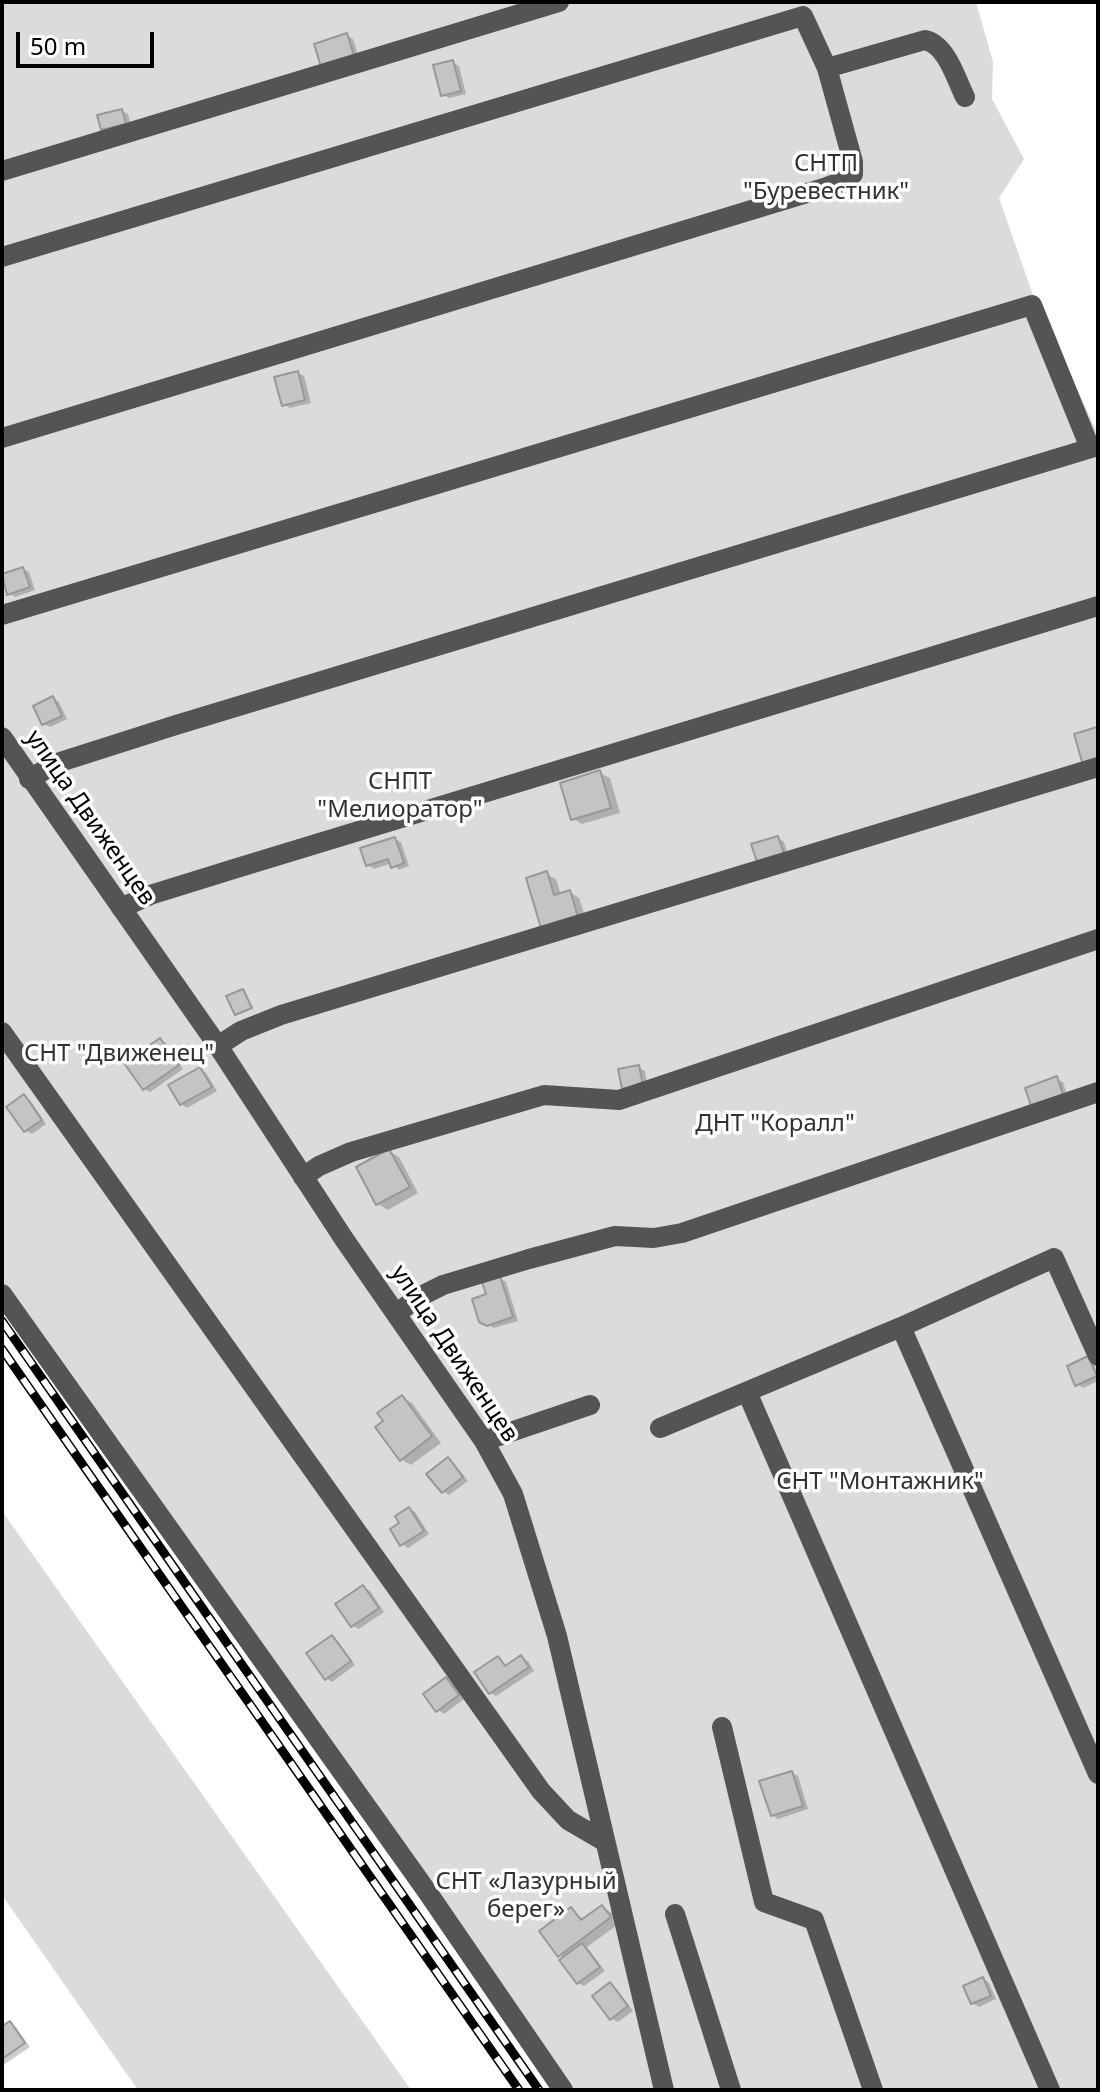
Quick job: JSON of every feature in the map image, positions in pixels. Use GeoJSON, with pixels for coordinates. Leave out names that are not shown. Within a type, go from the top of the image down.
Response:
{"type":"FeatureCollection","features":[{"type":"Feature","properties":{"kind":"street"},"geometry":{"type":"LineString","coordinates":[[2,171],[559,2]]}},
{"type":"Feature","properties":{"kind":"street"},"geometry":{"type":"LineString","coordinates":[[2,257],[803,16],[827,68],[853,162],[853,174],[846,180],[2,438]]}},
{"type":"Feature","properties":{"kind":"street"},"geometry":{"type":"LineString","coordinates":[[827,68],[925,40],[933,41],[940,48],[965,97]]}},
{"type":"Feature","properties":{"kind":"street"},"geometry":{"type":"LineString","coordinates":[[2,615],[1032,305],[1094,447],[136,737],[57,763],[29,779]]}},
{"type":"Feature","properties":{"kind":"street"},"geometry":{"type":"LineString","coordinates":[[121,908],[150,895],[222,872],[1098,606]]}},
{"type":"Feature","properties":{"kind":"street","name":"улица Движенцев"},"geometry":{"type":"LineString","coordinates":[[2,737],[218,1046],[303,1177],[484,1441],[513,1494],[557,1636],[664,2090]]}},
{"type":"Feature","properties":{"kind":"street"},"geometry":{"type":"LineString","coordinates":[[218,1046],[241,1031],[281,1015],[1098,767]]}},
{"type":"Feature","properties":{"kind":"street"},"geometry":{"type":"LineString","coordinates":[[303,1177],[331,1159],[351,1152],[544,1095],[619,1100],[1098,939]]}},
{"type":"Feature","properties":{"kind":"street"},"geometry":{"type":"LineString","coordinates":[[2,1032],[541,1791],[568,1820],[604,1841]]}},
{"type":"Feature","properties":{"kind":"street"},"geometry":{"type":"LineString","coordinates":[[396,1314],[430,1290],[462,1278],[615,1236],[654,1238],[682,1233],[1098,1092]]}},
{"type":"Feature","properties":{"kind":"street"},"geometry":{"type":"LineString","coordinates":[[660,1428],[901,1327],[1054,1258],[1098,1356]]}},
{"type":"Feature","properties":{"kind":"street"},"geometry":{"type":"LineString","coordinates":[[2,1294],[426,1890],[563,2090]]}},
{"type":"Feature","properties":{"kind":"street"},"geometry":{"type":"LineString","coordinates":[[901,1327],[1098,1774]]}},
{"type":"Feature","properties":{"kind":"street"},"geometry":{"type":"LineString","coordinates":[[747,1392],[1050,2090]]}},
{"type":"Feature","properties":{"kind":"street"},"geometry":{"type":"LineString","coordinates":[[484,1441],[590,1405]]}},
{"type":"Feature","properties":{"kind":"street"},"geometry":{"type":"LineString","coordinates":[[722,1727],[764,1902],[814,1920],[873,2090]]}},
{"type":"Feature","properties":{"kind":"street"},"geometry":{"type":"LineString","coordinates":[[675,1914],[731,2090]]}},
{"type":"Feature","properties":{"kind":"green space"},"geometry":{"type":"Polygon","coordinates":[[[2,2],[976,2],[993,62],[992,99],[1024,159],[999,198],[1033,295],[1098,434],[1098,2090],[569,2090],[2,1288],[2,2]]]}},
{"type":"Feature","properties":{"kind":"green space"},"geometry":{"type":"Polygon","coordinates":[[[2,1511],[411,2090],[138,2090],[2,1895],[2,1511]]]}},
{"type":"Feature","properties":{"kind":"building"},"geometry":{"type":"Polygon","coordinates":[[[347,33],[355,59],[322,70],[314,44],[347,33]]]}},
{"type":"Feature","properties":{"kind":"building"},"geometry":{"type":"Polygon","coordinates":[[[453,60],[461,91],[441,96],[433,65],[453,60]]]}},
{"type":"Feature","properties":{"kind":"building"},"geometry":{"type":"Polygon","coordinates":[[[122,109],[126,124],[101,130],[97,115],[122,109]]]}},
{"type":"Feature","properties":{"kind":"building"},"geometry":{"type":"Polygon","coordinates":[[[298,371],[305,400],[282,406],[274,377],[298,371]]]}},
{"type":"Feature","properties":{"kind":"building"},"geometry":{"type":"Polygon","coordinates":[[[23,567],[30,587],[7,595],[2,574],[23,567]]]}},
{"type":"Feature","properties":{"kind":"building"},"geometry":{"type":"Polygon","coordinates":[[[53,696],[62,716],[42,725],[33,706],[53,696]]]}},
{"type":"Feature","properties":{"kind":"building"},"geometry":{"type":"Polygon","coordinates":[[[1097,727],[1098,760],[1083,765],[1074,734],[1097,727]]]}},
{"type":"Feature","properties":{"kind":"building"},"geometry":{"type":"Polygon","coordinates":[[[600,770],[611,808],[571,820],[560,783],[600,770]]]}},
{"type":"Feature","properties":{"kind":"building"},"geometry":{"type":"Polygon","coordinates":[[[778,836],[785,857],[758,865],[751,844],[778,836]]]}},
{"type":"Feature","properties":{"kind":"building"},"geometry":{"type":"Polygon","coordinates":[[[395,837],[404,863],[391,868],[388,859],[366,866],[360,848],[395,837]]]}},
{"type":"Feature","properties":{"kind":"building"},"geometry":{"type":"Polygon","coordinates":[[[547,871],[554,895],[570,890],[578,917],[541,928],[526,878],[547,871]]]}},
{"type":"Feature","properties":{"kind":"building"},"geometry":{"type":"Polygon","coordinates":[[[243,989],[252,1008],[235,1015],[226,996],[243,989]]]}},
{"type":"Feature","properties":{"kind":"building"},"geometry":{"type":"Polygon","coordinates":[[[160,1038],[179,1065],[143,1090],[124,1063],[160,1038]]]}},
{"type":"Feature","properties":{"kind":"building"},"geometry":{"type":"Polygon","coordinates":[[[639,1065],[643,1085],[622,1089],[618,1069],[639,1065]]]}},
{"type":"Feature","properties":{"kind":"building"},"geometry":{"type":"Polygon","coordinates":[[[200,1067],[212,1087],[180,1105],[168,1085],[200,1067]]]}},
{"type":"Feature","properties":{"kind":"building"},"geometry":{"type":"Polygon","coordinates":[[[1057,1076],[1064,1098],[1032,1109],[1025,1088],[1057,1076]]]}},
{"type":"Feature","properties":{"kind":"building"},"geometry":{"type":"Polygon","coordinates":[[[24,1094],[42,1120],[24,1132],[6,1107],[24,1094]]]}},
{"type":"Feature","properties":{"kind":"building"},"geometry":{"type":"Polygon","coordinates":[[[389,1149],[410,1187],[376,1205],[356,1167],[389,1149]]]}},
{"type":"Feature","properties":{"kind":"building"},"geometry":{"type":"Polygon","coordinates":[[[500,1276],[513,1317],[487,1326],[479,1322],[472,1299],[486,1294],[482,1282],[500,1276]]]}},
{"type":"Feature","properties":{"kind":"building"},"geometry":{"type":"Polygon","coordinates":[[[1088,1356],[1097,1376],[1075,1386],[1067,1366],[1088,1356]]]}},
{"type":"Feature","properties":{"kind":"building"},"geometry":{"type":"Polygon","coordinates":[[[402,1395],[432,1436],[400,1461],[375,1427],[383,1421],[377,1413],[402,1395]]]}},
{"type":"Feature","properties":{"kind":"building"},"geometry":{"type":"Polygon","coordinates":[[[448,1457],[463,1477],[442,1493],[426,1474],[448,1457]]]}},
{"type":"Feature","properties":{"kind":"building"},"geometry":{"type":"Polygon","coordinates":[[[409,1507],[424,1531],[400,1546],[390,1529],[399,1523],[395,1516],[409,1507]]]}},
{"type":"Feature","properties":{"kind":"building"},"geometry":{"type":"Polygon","coordinates":[[[363,1585],[379,1608],[351,1627],[335,1604],[363,1585]]]}},
{"type":"Feature","properties":{"kind":"building"},"geometry":{"type":"Polygon","coordinates":[[[332,1635],[351,1661],[325,1680],[306,1653],[332,1635]]]}},
{"type":"Feature","properties":{"kind":"building"},"geometry":{"type":"Polygon","coordinates":[[[521,1655],[529,1667],[489,1694],[474,1672],[498,1656],[505,1666],[521,1655]]]}},
{"type":"Feature","properties":{"kind":"building"},"geometry":{"type":"Polygon","coordinates":[[[446,1677],[459,1695],[436,1712],[423,1694],[446,1677]]]}},
{"type":"Feature","properties":{"kind":"building"},"geometry":{"type":"Polygon","coordinates":[[[792,1771],[803,1806],[771,1816],[759,1781],[792,1771]]]}},
{"type":"Feature","properties":{"kind":"building"},"geometry":{"type":"Polygon","coordinates":[[[602,1905],[611,1917],[558,1957],[539,1931],[571,1907],[581,1920],[602,1905]]]}},
{"type":"Feature","properties":{"kind":"building"},"geometry":{"type":"Polygon","coordinates":[[[582,1943],[600,1967],[577,1984],[559,1960],[582,1943]]]}},
{"type":"Feature","properties":{"kind":"building"},"geometry":{"type":"Polygon","coordinates":[[[983,1977],[991,1996],[971,2004],[963,1986],[983,1977]]]}},
{"type":"Feature","properties":{"kind":"building"},"geometry":{"type":"Polygon","coordinates":[[[610,1982],[628,2006],[610,2020],[592,1996],[610,1982]]]}},
{"type":"Feature","properties":{"kind":"building"},"geometry":{"type":"Polygon","coordinates":[[[10,2021],[25,2043],[2,2059],[2,2026],[10,2021]]]}},
{"type":"Feature","properties":{"kind":"railway"},"geometry":{"type":"LineString","coordinates":[[2,1321],[539,2090]]}},
{"type":"Feature","properties":{"kind":"railway"},"geometry":{"type":"LineString","coordinates":[[2,1349],[519,2090]]}},
{"type":"Feature","properties":{"kind":"park label","name":"СНТП \"Буревестник\""},"geometry":{"type":"Point","coordinates":[826,178]}},
{"type":"Feature","properties":{"kind":"park label","name":"СНПТ \"Мелиоратор\""},"geometry":{"type":"Point","coordinates":[400,796]}},
{"type":"Feature","properties":{"kind":"park label","name":"СНТ \"Движенец\""},"geometry":{"type":"Point","coordinates":[119,1054]}},
{"type":"Feature","properties":{"kind":"park label","name":"ДНТ \"Коралл\""},"geometry":{"type":"Point","coordinates":[775,1124]}},
{"type":"Feature","properties":{"kind":"park label","name":"СНТ \"Монтажник\""},"geometry":{"type":"Point","coordinates":[880,1482]}},
{"type":"Feature","properties":{"kind":"park label","name":"СНТ «Лазурный берег»"},"geometry":{"type":"Point","coordinates":[526,1896]}}]}
